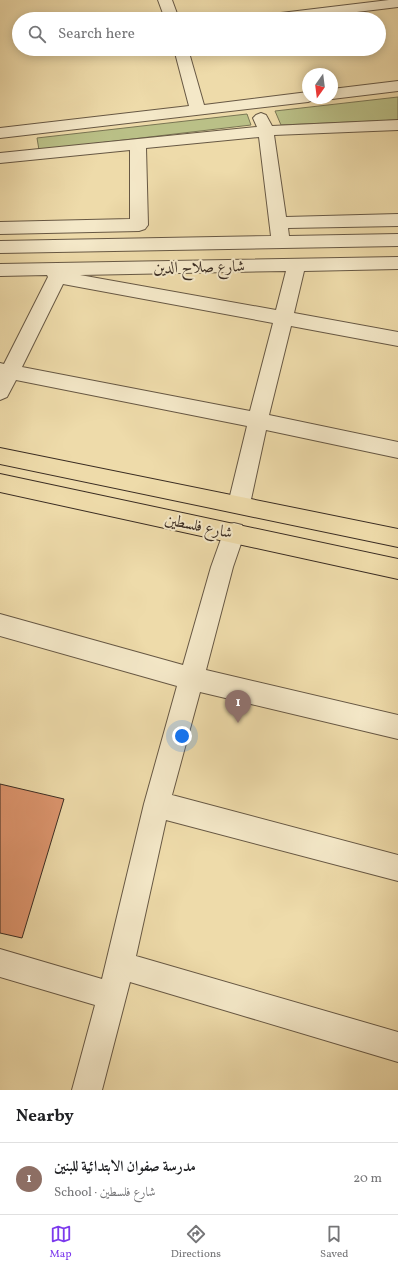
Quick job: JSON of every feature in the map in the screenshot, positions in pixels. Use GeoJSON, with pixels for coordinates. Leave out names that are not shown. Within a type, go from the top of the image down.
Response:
{"type":"FeatureCollection","features":[{"type":"Feature","properties":{"kind":"main road","name":"شارع فلسطين"},"geometry":{"type":"LineString","coordinates":[[0,456],[239,504],[398,538]]}},
{"type":"Feature","properties":{"kind":"main road","name":"شارع فلسطين"},"geometry":{"type":"LineString","coordinates":[[0,483],[234,532],[398,569]]}},
{"type":"Feature","properties":{"kind":"street"},"geometry":{"type":"LineString","coordinates":[[164,0],[169,12]]}},
{"type":"Feature","properties":{"kind":"street"},"geometry":{"type":"LineString","coordinates":[[283,12],[398,3]]}},
{"type":"Feature","properties":{"kind":"street"},"geometry":{"type":"LineString","coordinates":[[183,56],[198,110]]}},
{"type":"Feature","properties":{"kind":"street"},"geometry":{"type":"LineString","coordinates":[[338,93],[398,86]]}},
{"type":"Feature","properties":{"kind":"street"},"geometry":{"type":"LineString","coordinates":[[0,133],[302,98]]}},
{"type":"Feature","properties":{"kind":"street"},"geometry":{"type":"LineString","coordinates":[[256,103],[266,131],[281,243]]}},
{"type":"Feature","properties":{"kind":"street"},"geometry":{"type":"LineString","coordinates":[[0,158],[266,131],[398,125]]}},
{"type":"Feature","properties":{"kind":"street"},"geometry":{"type":"LineString","coordinates":[[0,228],[139,224],[138,143]]}},
{"type":"Feature","properties":{"kind":"street"},"geometry":{"type":"LineString","coordinates":[[278,223],[398,220]]}},
{"type":"Feature","properties":{"kind":"street","name":"شارع صلاح الدين"},"geometry":{"type":"LineString","coordinates":[[0,247],[398,240]]}},
{"type":"Feature","properties":{"kind":"street","name":"شارع صلاح الدين"},"geometry":{"type":"LineString","coordinates":[[0,270],[56,273],[297,264],[398,263]]}},
{"type":"Feature","properties":{"kind":"street"},"geometry":{"type":"LineString","coordinates":[[239,504],[258,420],[297,264]]}},
{"type":"Feature","properties":{"kind":"street"},"geometry":{"type":"LineString","coordinates":[[0,392],[5,371],[56,273],[398,339]]}},
{"type":"Feature","properties":{"kind":"street"},"geometry":{"type":"LineString","coordinates":[[5,371],[258,420],[398,450]]}},
{"type":"Feature","properties":{"kind":"street"},"geometry":{"type":"LineString","coordinates":[[87,1090],[112,996],[118,965],[157,804],[222,567],[234,532]]}},
{"type":"Feature","properties":{"kind":"street"},"geometry":{"type":"LineString","coordinates":[[0,625],[192,678],[398,727]]}},
{"type":"Feature","properties":{"kind":"street"},"geometry":{"type":"LineString","coordinates":[[157,804],[398,868]]}},
{"type":"Feature","properties":{"kind":"street"},"geometry":{"type":"LineString","coordinates":[[0,964],[112,996]]}},
{"type":"Feature","properties":{"kind":"street"},"geometry":{"type":"LineString","coordinates":[[118,965],[398,1047]]}},
{"type":"Feature","properties":{"kind":"green space"},"geometry":{"type":"Polygon","coordinates":[[[398,97],[398,120],[281,125],[275,111],[338,104],[398,97]]]}},
{"type":"Feature","properties":{"kind":"green space"},"geometry":{"type":"Polygon","coordinates":[[[247,114],[251,125],[39,150],[37,138],[247,114]]]}},
{"type":"Feature","properties":{"kind":"building"},"geometry":{"type":"Polygon","coordinates":[[[0,784],[64,799],[22,938],[0,933],[0,784]]]}},
{"type":"Feature","properties":{"kind":"place","name":"مدرسة صفوان الابتدائية للبنين"},"geometry":{"type":"Point","coordinates":[238,723]}}]}
